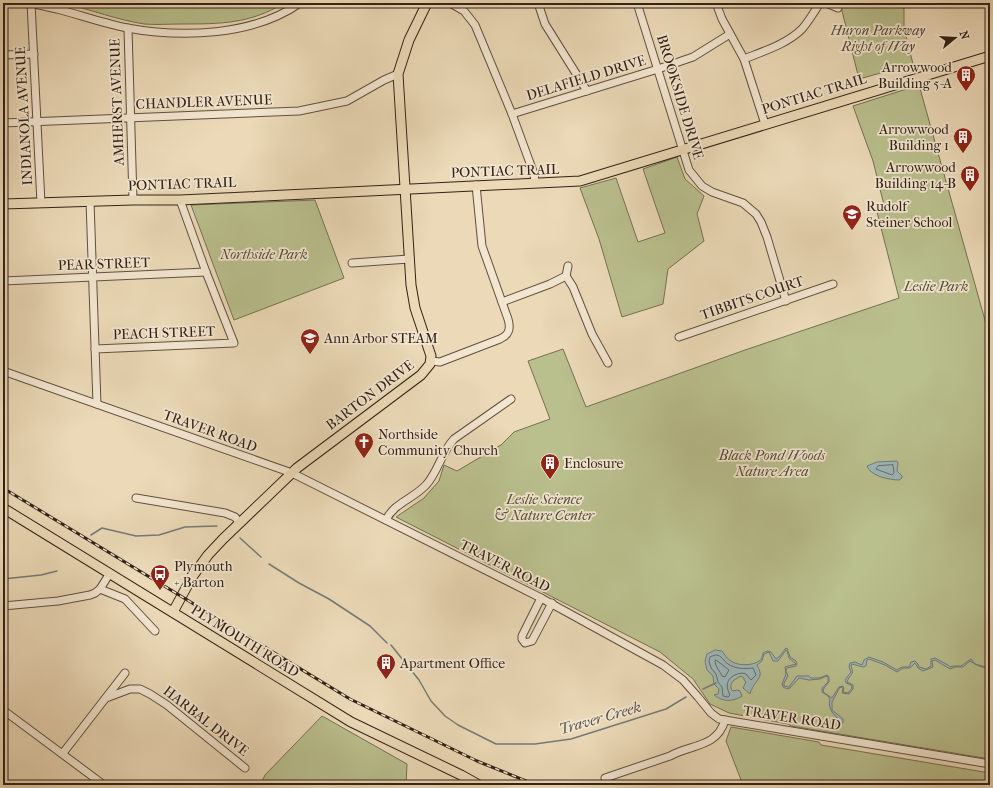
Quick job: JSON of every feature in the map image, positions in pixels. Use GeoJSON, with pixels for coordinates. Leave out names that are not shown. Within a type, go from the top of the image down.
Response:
{"type":"FeatureCollection","features":[{"type":"Feature","properties":{"kind":"main road","name":"BARTON DRIVE"},"geometry":{"type":"LineString","coordinates":[[173,612],[185,588],[200,565],[220,541],[297,468],[421,375],[431,361],[429,348],[412,297],[398,74],[409,40],[427,3]]}},
{"type":"Feature","properties":{"kind":"main road","name":"PONTIAC TRAIL"},"geometry":{"type":"LineString","coordinates":[[3,204],[180,200],[580,181],[990,56]]}},
{"type":"Feature","properties":{"kind":"main road","name":"PLYMOUTH ROAD"},"geometry":{"type":"LineString","coordinates":[[3,508],[351,722],[479,785]]}},
{"type":"Feature","properties":{"kind":"street"},"geometry":{"type":"LineString","coordinates":[[31,3],[128,28],[176,33],[231,30],[252,25],[289,11],[300,3]]}},
{"type":"Feature","properties":{"kind":"street","name":"INDIANOLA AVENUE"},"geometry":{"type":"LineString","coordinates":[[31,3],[41,203]]}},
{"type":"Feature","properties":{"kind":"street"},"geometry":{"type":"LineString","coordinates":[[450,3],[464,11],[475,25],[512,114],[534,174],[535,183]]}},
{"type":"Feature","properties":{"kind":"street"},"geometry":{"type":"LineString","coordinates":[[538,3],[546,24],[587,91]]}},
{"type":"Feature","properties":{"kind":"street","name":"BROOKSIDE DRIVE"},"geometry":{"type":"LineString","coordinates":[[637,3],[689,170],[702,186],[712,192],[743,203],[756,214],[767,237],[786,301]]}},
{"type":"Feature","properties":{"kind":"street"},"geometry":{"type":"LineString","coordinates":[[716,3],[730,34],[744,59],[765,124]]}},
{"type":"Feature","properties":{"kind":"street"},"geometry":{"type":"LineString","coordinates":[[744,59],[781,43],[793,36],[806,24],[820,3]]}},
{"type":"Feature","properties":{"kind":"street"},"geometry":{"type":"LineString","coordinates":[[826,3],[838,8]]}},
{"type":"Feature","properties":{"kind":"street","name":"AMHERST AVENUE"},"geometry":{"type":"LineString","coordinates":[[128,28],[133,200]]}},
{"type":"Feature","properties":{"kind":"street","name":"DELAFIELD DRIVE"},"geometry":{"type":"LineString","coordinates":[[512,114],[693,57],[730,34]]}},
{"type":"Feature","properties":{"kind":"street"},"geometry":{"type":"LineString","coordinates":[[3,56],[34,54]]}},
{"type":"Feature","properties":{"kind":"street","name":"CHANDLER AVENUE"},"geometry":{"type":"LineString","coordinates":[[3,123],[299,111],[347,101],[384,80],[398,74]]}},
{"type":"Feature","properties":{"kind":"street"},"geometry":{"type":"LineString","coordinates":[[431,361],[440,362],[505,336],[508,333],[510,326],[482,246],[476,186]]}},
{"type":"Feature","properties":{"kind":"street"},"geometry":{"type":"LineString","coordinates":[[180,200],[206,272]]}},
{"type":"Feature","properties":{"kind":"street"},"geometry":{"type":"LineString","coordinates":[[90,201],[97,404]]}},
{"type":"Feature","properties":{"kind":"street"},"geometry":{"type":"LineString","coordinates":[[352,263],[409,259]]}},
{"type":"Feature","properties":{"kind":"street"},"geometry":{"type":"LineString","coordinates":[[568,266],[566,276],[573,286],[592,334],[608,363]]}},
{"type":"Feature","properties":{"kind":"street","name":"PEAR STREET"},"geometry":{"type":"LineString","coordinates":[[3,281],[206,272]]}},
{"type":"Feature","properties":{"kind":"street","name":"PEACH STREET"},"geometry":{"type":"LineString","coordinates":[[95,349],[234,343],[206,272]]}},
{"type":"Feature","properties":{"kind":"street"},"geometry":{"type":"LineString","coordinates":[[502,302],[550,284],[566,276]]}},
{"type":"Feature","properties":{"kind":"street","name":"TIBBITS COURT"},"geometry":{"type":"LineString","coordinates":[[679,337],[833,284]]}},
{"type":"Feature","properties":{"kind":"street","name":"TRAVER ROAD"},"geometry":{"type":"LineString","coordinates":[[3,371],[292,473],[552,603],[663,665],[688,686],[711,714],[719,719],[990,764]]}},
{"type":"Feature","properties":{"kind":"street"},"geometry":{"type":"LineString","coordinates":[[386,520],[392,509],[426,485],[447,446],[454,439],[511,399]]}},
{"type":"Feature","properties":{"kind":"street"},"geometry":{"type":"LineString","coordinates":[[136,498],[225,513],[235,517],[240,523]]}},
{"type":"Feature","properties":{"kind":"street"},"geometry":{"type":"LineString","coordinates":[[3,606],[58,601],[90,595],[95,593],[100,588],[110,573]]}},
{"type":"Feature","properties":{"kind":"street"},"geometry":{"type":"LineString","coordinates":[[100,588],[125,599],[155,632]]}},
{"type":"Feature","properties":{"kind":"street"},"geometry":{"type":"LineString","coordinates":[[541,598],[522,636],[522,639],[526,643],[532,641],[552,603]]}},
{"type":"Feature","properties":{"kind":"street"},"geometry":{"type":"LineString","coordinates":[[62,753],[125,672]]}},
{"type":"Feature","properties":{"kind":"street","name":"HARBAL DRIVE"},"geometry":{"type":"LineString","coordinates":[[106,698],[130,689],[140,689],[150,694],[167,705],[245,768]]}},
{"type":"Feature","properties":{"kind":"street"},"geometry":{"type":"LineString","coordinates":[[4,711],[104,785]]}},
{"type":"Feature","properties":{"kind":"street"},"geometry":{"type":"LineString","coordinates":[[605,778],[710,741],[720,732],[725,720]]}},
{"type":"Feature","properties":{"kind":"green space"},"geometry":{"type":"Polygon","coordinates":[[[65,3],[284,3],[271,10],[247,19],[222,23],[144,24],[104,15],[65,3]]]}},
{"type":"Feature","properties":{"kind":"green space","name":"Huron Parkway Right of Way"},"geometry":{"type":"Polygon","coordinates":[[[840,3],[904,3],[904,28],[913,64],[859,79],[840,3]]]}},
{"type":"Feature","properties":{"kind":"green space"},"geometry":{"type":"Polygon","coordinates":[[[919,85],[990,338],[990,759],[791,726],[788,724],[729,713],[710,704],[693,679],[660,652],[396,517],[424,498],[439,481],[444,465],[457,471],[501,445],[514,432],[550,419],[528,361],[563,349],[586,407],[745,350],[899,298],[876,208],[884,205],[873,161],[853,106],[919,85]]]}},
{"type":"Feature","properties":{"kind":"green space"},"geometry":{"type":"Polygon","coordinates":[[[677,157],[685,179],[704,196],[697,214],[704,241],[668,269],[663,304],[622,317],[599,239],[580,188],[616,178],[638,242],[665,233],[643,169],[677,157]]]}},
{"type":"Feature","properties":{"kind":"green space","name":"Northside Park"},"geometry":{"type":"Polygon","coordinates":[[[315,200],[344,278],[234,320],[191,205],[315,200]]]}},
{"type":"Feature","properties":{"kind":"green space"},"geometry":{"type":"Polygon","coordinates":[[[322,716],[407,764],[406,785],[260,785],[265,775],[322,716]]]}},
{"type":"Feature","properties":{"kind":"green space"},"geometry":{"type":"Polygon","coordinates":[[[731,727],[819,742],[821,745],[990,773],[990,785],[743,785],[726,741],[731,727]]]}},
{"type":"Feature","properties":{"kind":"water"},"geometry":{"type":"Polygon","coordinates":[[[897,461],[897,471],[902,476],[899,480],[876,475],[867,466],[877,462],[897,461]]]}},
{"type":"Feature","properties":{"kind":"water"},"geometry":{"type":"Polygon","coordinates":[[[787,648],[790,657],[796,661],[797,664],[796,666],[787,668],[786,671],[788,676],[784,686],[789,687],[797,676],[819,678],[827,675],[829,677],[829,682],[824,688],[823,692],[832,698],[839,687],[843,686],[844,688],[843,692],[848,693],[852,688],[851,685],[846,683],[845,680],[851,672],[849,667],[850,663],[855,662],[862,665],[864,660],[869,657],[883,662],[897,670],[902,667],[909,667],[911,662],[915,661],[919,667],[926,669],[931,666],[931,659],[935,658],[950,667],[961,666],[971,659],[975,664],[970,661],[963,667],[955,667],[950,669],[935,660],[932,661],[933,667],[923,671],[918,668],[915,663],[910,668],[903,668],[897,672],[885,665],[869,659],[867,660],[866,666],[863,667],[852,664],[852,673],[847,682],[853,685],[853,689],[849,694],[842,693],[843,688],[840,687],[832,702],[832,710],[843,719],[843,723],[840,722],[832,712],[829,703],[830,699],[822,692],[822,688],[828,682],[827,676],[820,679],[809,680],[799,678],[790,688],[787,689],[783,687],[782,684],[786,674],[785,667],[796,664],[789,658],[786,650],[778,661],[773,661],[769,652],[764,654],[762,661],[757,665],[760,677],[752,688],[750,694],[743,688],[746,682],[741,676],[734,680],[731,684],[731,689],[733,691],[740,691],[742,696],[735,699],[724,700],[714,695],[718,694],[719,689],[714,684],[713,676],[707,670],[705,661],[707,654],[715,650],[722,651],[728,659],[734,663],[749,665],[760,660],[763,653],[767,651],[771,652],[776,659],[787,648]]]}},
{"type":"Feature","properties":{"kind":"water"},"geometry":{"type":"Polygon","coordinates":[[[990,655],[988,660],[988,669],[975,664],[986,667],[987,657],[990,655]]]}},
{"type":"Feature","properties":{"kind":"waterway","name":"Traver Creek"},"geometry":{"type":"LineString","coordinates":[[91,535],[102,528],[136,536],[159,535],[185,527],[217,526]]}},
{"type":"Feature","properties":{"kind":"waterway","name":"Traver Creek"},"geometry":{"type":"LineString","coordinates":[[240,538],[261,557]]}},
{"type":"Feature","properties":{"kind":"waterway","name":"Traver Creek"},"geometry":{"type":"LineString","coordinates":[[269,564],[299,583],[329,599],[370,626],[387,643]]}},
{"type":"Feature","properties":{"kind":"waterway","name":"Traver Creek"},"geometry":{"type":"LineString","coordinates":[[3,579],[41,575],[57,571]]}},
{"type":"Feature","properties":{"kind":"waterway","name":"Traver Creek"},"geometry":{"type":"LineString","coordinates":[[391,645],[419,680],[431,701],[445,716],[458,725],[496,744],[535,744],[571,739],[666,709],[686,697]]}},
{"type":"Feature","properties":{"kind":"waterway","name":"Traver Creek"},"geometry":{"type":"LineString","coordinates":[[703,689],[716,683]]}},
{"type":"Feature","properties":{"kind":"railway"},"geometry":{"type":"LineString","coordinates":[[3,488],[350,699],[477,761],[536,785]]}},
{"type":"Feature","properties":{"kind":"place","name":"Arrowwood Building 5-A"},"geometry":{"type":"Point","coordinates":[966,92]}},
{"type":"Feature","properties":{"kind":"place","name":"Arrowwood Building 1"},"geometry":{"type":"Point","coordinates":[963,154]}},
{"type":"Feature","properties":{"kind":"place","name":"Arrowwood Building 14-B"},"geometry":{"type":"Point","coordinates":[970,192]}},
{"type":"Feature","properties":{"kind":"place","name":"Rudolf Steiner School"},"geometry":{"type":"Point","coordinates":[852,231]}},
{"type":"Feature","properties":{"kind":"place","name":"Ann Arbor STEAM"},"geometry":{"type":"Point","coordinates":[310,355]}},
{"type":"Feature","properties":{"kind":"place","name":"Northside Community Church"},"geometry":{"type":"Point","coordinates":[364,459]}},
{"type":"Feature","properties":{"kind":"place","name":"Enclosure"},"geometry":{"type":"Point","coordinates":[550,480]}},
{"type":"Feature","properties":{"kind":"place","name":"Plymouth + Barton"},"geometry":{"type":"Point","coordinates":[160,591]}},
{"type":"Feature","properties":{"kind":"place","name":"Apartment Office"},"geometry":{"type":"Point","coordinates":[386,680]}},
{"type":"Feature","properties":{"kind":"park label","name":"Leslie Park"},"geometry":{"type":"Point","coordinates":[936,286]}},
{"type":"Feature","properties":{"kind":"park label","name":"Black Pond Woods Nature Area"},"geometry":{"type":"Point","coordinates":[772,464]}},
{"type":"Feature","properties":{"kind":"park label","name":"Leslie Science & Nature Center"},"geometry":{"type":"Point","coordinates":[544,508]}}]}
